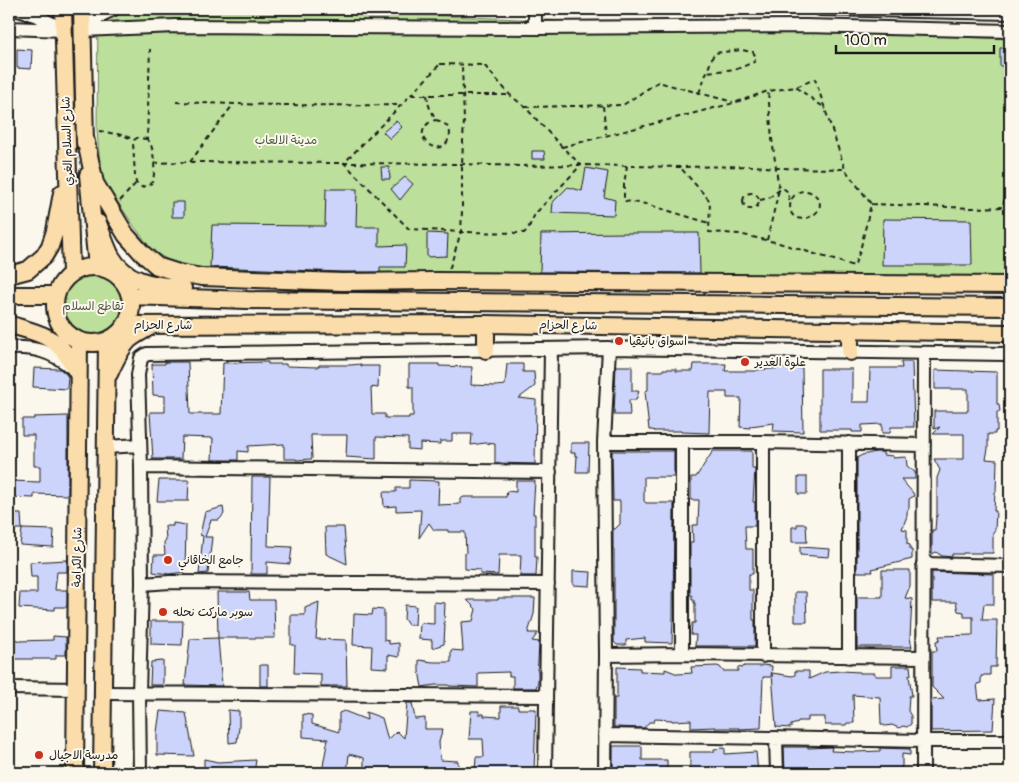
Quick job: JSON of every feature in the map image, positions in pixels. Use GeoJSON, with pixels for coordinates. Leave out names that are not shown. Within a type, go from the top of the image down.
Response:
{"type":"FeatureCollection","features":[{"type":"Feature","properties":{"kind":"main road","name":"شارع السلام الغري"},"geometry":{"type":"LineString","coordinates":[[63,9],[71,273]]}},
{"type":"Feature","properties":{"kind":"main road","name":"شارع السلام الغري"},"geometry":{"type":"LineString","coordinates":[[82,9],[84,132],[97,267]]}},
{"type":"Feature","properties":{"kind":"main road"},"geometry":{"type":"LineString","coordinates":[[84,132],[95,183],[126,235],[157,266],[179,273],[202,277],[332,282],[1010,285]]}},
{"type":"Feature","properties":{"kind":"main road"},"geometry":{"type":"LineString","coordinates":[[9,275],[28,270],[44,256],[50,246],[55,231],[67,162]]}},
{"type":"Feature","properties":{"kind":"main road"},"geometry":{"type":"LineString","coordinates":[[91,203],[110,254],[119,268],[133,277],[145,282],[168,287],[247,300]]}},
{"type":"Feature","properties":{"kind":"main road"},"geometry":{"type":"LineString","coordinates":[[97,267],[108,270],[118,276],[126,285],[130,296],[130,316],[126,325],[118,334],[107,341],[88,343],[70,336],[63,329],[55,313],[54,304],[59,287],[64,279],[71,273],[84,268],[97,267]]}},
{"type":"Feature","properties":{"kind":"main road"},"geometry":{"type":"LineString","coordinates":[[434,281],[454,301]]}},
{"type":"Feature","properties":{"kind":"main road"},"geometry":{"type":"LineString","coordinates":[[878,306],[879,284]]}},
{"type":"Feature","properties":{"kind":"main road"},"geometry":{"type":"LineString","coordinates":[[9,295],[56,295]]}},
{"type":"Feature","properties":{"kind":"main road","name":"شارع الحزام"},"geometry":{"type":"LineString","coordinates":[[130,296],[247,300],[1010,307]]}},
{"type":"Feature","properties":{"kind":"main road"},"geometry":{"type":"LineString","coordinates":[[670,303],[679,314],[677,322],[672,327]]}},
{"type":"Feature","properties":{"kind":"main road"},"geometry":{"type":"LineString","coordinates":[[713,328],[708,323],[706,315],[709,308],[716,304]]}},
{"type":"Feature","properties":{"kind":"main road"},"geometry":{"type":"LineString","coordinates":[[486,324],[486,350]]}},
{"type":"Feature","properties":{"kind":"main road","name":"شارع الحزام"},"geometry":{"type":"LineString","coordinates":[[126,325],[486,324],[1008,334]]}},
{"type":"Feature","properties":{"kind":"main road"},"geometry":{"type":"LineString","coordinates":[[10,325],[63,329]]}},
{"type":"Feature","properties":{"kind":"main road"},"geometry":{"type":"LineString","coordinates":[[10,325],[51,339],[60,346],[78,373]]}},
{"type":"Feature","properties":{"kind":"main road"},"geometry":{"type":"LineString","coordinates":[[107,379],[124,345],[131,338],[153,325]]}},
{"type":"Feature","properties":{"kind":"main road"},"geometry":{"type":"LineString","coordinates":[[850,330],[850,352]]}},
{"type":"Feature","properties":{"kind":"main road","name":"شارع الكرامة"},"geometry":{"type":"LineString","coordinates":[[75,773],[79,341]]}},
{"type":"Feature","properties":{"kind":"main road"},"geometry":{"type":"LineString","coordinates":[[102,773],[107,341]]}},
{"type":"Feature","properties":{"kind":"street"},"geometry":{"type":"LineString","coordinates":[[83,30],[103,14],[114,9]]}},
{"type":"Feature","properties":{"kind":"street"},"geometry":{"type":"LineString","coordinates":[[535,9],[535,28]]}},
{"type":"Feature","properties":{"kind":"street"},"geometry":{"type":"LineString","coordinates":[[820,9],[1010,13]]}},
{"type":"Feature","properties":{"kind":"street"},"geometry":{"type":"LineString","coordinates":[[21,10],[51,22],[63,30]]}},
{"type":"Feature","properties":{"kind":"street"},"geometry":{"type":"LineString","coordinates":[[21,10],[24,28]]}},
{"type":"Feature","properties":{"kind":"street"},"geometry":{"type":"LineString","coordinates":[[83,30],[175,26],[535,28],[805,26],[1010,31]]}},
{"type":"Feature","properties":{"kind":"street"},"geometry":{"type":"LineString","coordinates":[[9,28],[63,30]]}},
{"type":"Feature","properties":{"kind":"street"},"geometry":{"type":"LineString","coordinates":[[9,348],[22,347],[45,351],[60,358],[78,373]]}},
{"type":"Feature","properties":{"kind":"street"},"geometry":{"type":"LineString","coordinates":[[605,773],[604,442],[609,348]]}},
{"type":"Feature","properties":{"kind":"street"},"geometry":{"type":"LineString","coordinates":[[140,773],[139,693],[142,584],[139,366],[141,358],[146,354],[609,348],[1005,354],[1010,356]]}},
{"type":"Feature","properties":{"kind":"street"},"geometry":{"type":"LineString","coordinates":[[545,773],[551,349]]}},
{"type":"Feature","properties":{"kind":"street"},"geometry":{"type":"LineString","coordinates":[[923,773],[924,353]]}},
{"type":"Feature","properties":{"kind":"street"},"geometry":{"type":"LineString","coordinates":[[604,442],[924,445]]}},
{"type":"Feature","properties":{"kind":"street"},"geometry":{"type":"LineString","coordinates":[[682,442],[682,654]]}},
{"type":"Feature","properties":{"kind":"street"},"geometry":{"type":"LineString","coordinates":[[763,442],[763,656]]}},
{"type":"Feature","properties":{"kind":"street"},"geometry":{"type":"LineString","coordinates":[[848,657],[850,443]]}},
{"type":"Feature","properties":{"kind":"street"},"geometry":{"type":"LineString","coordinates":[[106,447],[140,445]]}},
{"type":"Feature","properties":{"kind":"street"},"geometry":{"type":"LineString","coordinates":[[141,467],[550,472]]}},
{"type":"Feature","properties":{"kind":"street"},"geometry":{"type":"LineString","coordinates":[[923,564],[1010,566]]}},
{"type":"Feature","properties":{"kind":"street"},"geometry":{"type":"LineString","coordinates":[[142,584],[170,582],[548,584]]}},
{"type":"Feature","properties":{"kind":"street"},"geometry":{"type":"LineString","coordinates":[[606,655],[923,657]]}},
{"type":"Feature","properties":{"kind":"street"},"geometry":{"type":"LineString","coordinates":[[9,688],[76,689]]}},
{"type":"Feature","properties":{"kind":"street"},"geometry":{"type":"LineString","coordinates":[[103,693],[546,696]]}},
{"type":"Feature","properties":{"kind":"street"},"geometry":{"type":"LineString","coordinates":[[605,735],[1010,741]]}},
{"type":"Feature","properties":{"kind":"street"},"geometry":{"type":"LineString","coordinates":[[776,738],[777,773]]}},
{"type":"Feature","properties":{"kind":"path"},"geometry":{"type":"LineString","coordinates":[[146,139],[150,49]]}},
{"type":"Feature","properties":{"kind":"path"},"geometry":{"type":"LineString","coordinates":[[699,93],[714,53],[741,50],[753,52],[756,57],[754,62],[737,68],[707,72]]}},
{"type":"Feature","properties":{"kind":"path"},"geometry":{"type":"LineString","coordinates":[[344,162],[440,64],[462,64],[484,65],[510,95],[525,107],[581,165]]}},
{"type":"Feature","properties":{"kind":"path"},"geometry":{"type":"LineString","coordinates":[[434,281],[438,270],[450,268],[461,232],[464,120],[462,64]]}},
{"type":"Feature","properties":{"kind":"path"},"geometry":{"type":"LineString","coordinates":[[562,146],[734,103],[768,91],[796,87],[815,79],[845,169],[871,204],[860,251],[854,266],[739,234],[709,232],[710,201],[680,167]]}},
{"type":"Feature","properties":{"kind":"path"},"geometry":{"type":"LineString","coordinates":[[525,107],[623,105],[658,82],[734,103]]}},
{"type":"Feature","properties":{"kind":"path"},"geometry":{"type":"LineString","coordinates":[[796,87],[826,110]]}},
{"type":"Feature","properties":{"kind":"path"},"geometry":{"type":"LineString","coordinates":[[767,241],[778,190],[768,91]]}},
{"type":"Feature","properties":{"kind":"path"},"geometry":{"type":"LineString","coordinates":[[411,95],[510,95]]}},
{"type":"Feature","properties":{"kind":"path"},"geometry":{"type":"LineString","coordinates":[[427,95],[436,120],[444,123],[450,132],[447,143],[443,147],[437,148],[427,143],[423,137],[423,130],[426,125],[436,120]]}},
{"type":"Feature","properties":{"kind":"path"},"geometry":{"type":"LineString","coordinates":[[176,102],[232,105],[400,105]]}},
{"type":"Feature","properties":{"kind":"path"},"geometry":{"type":"LineString","coordinates":[[190,162],[232,105]]}},
{"type":"Feature","properties":{"kind":"path"},"geometry":{"type":"LineString","coordinates":[[603,106],[606,134]]}},
{"type":"Feature","properties":{"kind":"path"},"geometry":{"type":"LineString","coordinates":[[84,132],[112,132],[134,140],[137,138],[146,139],[151,144],[154,163],[154,176],[152,183],[148,186],[141,187],[136,182],[133,151],[134,140]]}},
{"type":"Feature","properties":{"kind":"path"},"geometry":{"type":"LineString","coordinates":[[154,163],[344,162],[519,166],[754,166],[845,169]]}},
{"type":"Feature","properties":{"kind":"path"},"geometry":{"type":"LineString","coordinates":[[344,162],[409,229],[524,234],[536,214],[581,165]]}},
{"type":"Feature","properties":{"kind":"path"},"geometry":{"type":"LineString","coordinates":[[627,166],[624,200],[646,204],[710,223]]}},
{"type":"Feature","properties":{"kind":"path"},"geometry":{"type":"LineString","coordinates":[[871,204],[973,208],[1003,207],[1008,177],[1010,177]]}},
{"type":"Feature","properties":{"kind":"path"},"geometry":{"type":"LineString","coordinates":[[110,208],[122,200],[136,182]]}},
{"type":"Feature","properties":{"kind":"path"},"geometry":{"type":"LineString","coordinates":[[760,200],[769,198],[782,188],[786,190],[791,200],[791,211],[802,220],[809,219],[819,207],[819,200],[809,192],[796,192],[791,200]]}},
{"type":"Feature","properties":{"kind":"path"},"geometry":{"type":"LineString","coordinates":[[750,193],[757,195],[760,200],[757,207],[754,208],[747,207],[743,200],[750,193]]}},
{"type":"Feature","properties":{"kind":"green space","name":"مدينة الالعاب"},"geometry":{"type":"Polygon","coordinates":[[[98,9],[274,9],[1010,39],[1010,279],[444,276],[180,268],[152,250],[101,177],[97,131],[98,9]]]}},
{"type":"Feature","properties":{"kind":"green space","name":"تقاطع السلام"},"geometry":{"type":"Polygon","coordinates":[[[87,275],[99,275],[115,284],[122,294],[124,306],[122,318],[115,328],[99,337],[87,337],[76,332],[67,323],[62,312],[62,300],[67,289],[76,280],[87,275]]]}},
{"type":"Feature","properties":{"kind":"building"},"geometry":{"type":"Polygon","coordinates":[[[1000,48],[1010,48],[1010,66],[1000,66],[1000,48]]]}},
{"type":"Feature","properties":{"kind":"building"},"geometry":{"type":"Polygon","coordinates":[[[17,49],[32,50],[31,69],[17,68],[17,49]]]}},
{"type":"Feature","properties":{"kind":"building"},"geometry":{"type":"Polygon","coordinates":[[[396,121],[402,127],[390,139],[383,132],[396,121]]]}},
{"type":"Feature","properties":{"kind":"building"},"geometry":{"type":"Polygon","coordinates":[[[532,151],[544,151],[545,159],[532,159],[532,151]]]}},
{"type":"Feature","properties":{"kind":"building"},"geometry":{"type":"Polygon","coordinates":[[[381,167],[389,167],[390,179],[382,179],[381,167]]]}},
{"type":"Feature","properties":{"kind":"building"},"geometry":{"type":"Polygon","coordinates":[[[586,168],[608,172],[604,197],[615,200],[614,215],[552,213],[553,202],[568,187],[582,191],[586,168]]]}},
{"type":"Feature","properties":{"kind":"building"},"geometry":{"type":"Polygon","coordinates":[[[405,177],[413,184],[400,200],[391,189],[405,177]]]}},
{"type":"Feature","properties":{"kind":"building"},"geometry":{"type":"Polygon","coordinates":[[[326,189],[357,189],[356,227],[379,227],[379,246],[406,245],[405,267],[380,267],[380,272],[342,272],[210,267],[212,225],[325,226],[326,189]]]}},
{"type":"Feature","properties":{"kind":"building"},"geometry":{"type":"Polygon","coordinates":[[[172,202],[184,202],[184,217],[172,217],[172,202]]]}},
{"type":"Feature","properties":{"kind":"building"},"geometry":{"type":"Polygon","coordinates":[[[883,219],[971,220],[972,265],[882,265],[883,219]]]}},
{"type":"Feature","properties":{"kind":"building"},"geometry":{"type":"Polygon","coordinates":[[[427,233],[448,234],[447,256],[427,257],[427,233]]]}},
{"type":"Feature","properties":{"kind":"building"},"geometry":{"type":"Polygon","coordinates":[[[699,233],[700,273],[540,272],[541,234],[699,233]]]}},
{"type":"Feature","properties":{"kind":"building"},"geometry":{"type":"Polygon","coordinates":[[[165,362],[188,362],[190,414],[221,414],[223,363],[268,362],[268,364],[286,364],[286,366],[318,367],[319,365],[361,364],[361,366],[379,366],[378,388],[371,387],[372,414],[385,414],[385,418],[409,418],[409,416],[413,416],[413,387],[409,387],[409,364],[472,367],[471,385],[496,386],[505,385],[507,364],[523,364],[523,372],[534,372],[535,386],[519,398],[536,400],[535,464],[495,463],[495,444],[471,445],[472,434],[452,434],[452,441],[440,441],[440,444],[420,443],[420,450],[408,449],[408,438],[376,437],[376,459],[346,457],[347,435],[311,435],[312,459],[296,460],[284,459],[284,444],[248,446],[248,452],[238,451],[238,460],[212,460],[213,438],[182,437],[181,459],[153,459],[150,412],[165,412],[165,396],[153,395],[152,364],[165,364],[165,362]]]}},
{"type":"Feature","properties":{"kind":"building"},"geometry":{"type":"Polygon","coordinates":[[[901,362],[912,362],[914,427],[891,427],[890,433],[882,433],[882,424],[862,425],[862,432],[852,432],[852,430],[820,430],[820,369],[852,369],[852,402],[869,402],[870,368],[902,368],[901,362]]]}},
{"type":"Feature","properties":{"kind":"building"},"geometry":{"type":"Polygon","coordinates":[[[694,364],[726,364],[725,371],[802,368],[803,432],[773,431],[774,423],[750,426],[750,428],[740,427],[741,398],[727,398],[727,392],[710,392],[709,433],[649,430],[645,391],[648,390],[648,371],[676,369],[676,371],[693,371],[694,364]]]}},
{"type":"Feature","properties":{"kind":"building"},"geometry":{"type":"Polygon","coordinates":[[[616,366],[632,366],[632,391],[639,391],[636,400],[629,400],[630,415],[614,415],[616,366]]]}},
{"type":"Feature","properties":{"kind":"building"},"geometry":{"type":"Polygon","coordinates":[[[34,368],[60,369],[68,377],[67,389],[33,387],[34,368]]]}},
{"type":"Feature","properties":{"kind":"building"},"geometry":{"type":"Polygon","coordinates":[[[935,370],[997,372],[997,404],[999,404],[1000,412],[997,412],[997,431],[995,431],[995,434],[988,434],[986,459],[997,460],[993,553],[952,554],[952,557],[942,556],[936,552],[932,554],[932,530],[935,530],[937,516],[937,478],[940,470],[934,459],[964,459],[964,434],[933,434],[940,427],[934,429],[934,411],[968,411],[968,389],[935,389],[935,370]]]}},
{"type":"Feature","properties":{"kind":"building"},"geometry":{"type":"Polygon","coordinates":[[[68,416],[68,495],[34,494],[34,498],[9,497],[9,481],[40,482],[40,466],[34,466],[34,435],[22,435],[22,419],[68,416]]]}},
{"type":"Feature","properties":{"kind":"building"},"geometry":{"type":"Polygon","coordinates":[[[571,443],[589,443],[588,472],[576,472],[577,456],[575,456],[575,453],[571,453],[571,443]]]}},
{"type":"Feature","properties":{"kind":"building"},"geometry":{"type":"Polygon","coordinates":[[[674,450],[674,477],[644,477],[644,501],[646,503],[674,503],[672,643],[645,642],[645,638],[626,640],[626,645],[617,645],[614,642],[613,529],[620,524],[620,501],[613,501],[612,451],[674,450]]]}},
{"type":"Feature","properties":{"kind":"building"},"geometry":{"type":"Polygon","coordinates":[[[713,451],[752,451],[752,469],[755,469],[753,502],[755,502],[755,526],[745,526],[746,549],[753,549],[753,574],[749,574],[749,590],[753,590],[755,646],[695,646],[696,635],[691,635],[692,623],[695,623],[695,603],[692,600],[692,595],[690,595],[690,542],[693,542],[692,525],[698,525],[699,500],[691,500],[691,477],[696,477],[713,451]]]}},
{"type":"Feature","properties":{"kind":"building"},"geometry":{"type":"Polygon","coordinates":[[[876,452],[883,452],[883,455],[893,456],[893,458],[906,457],[907,466],[915,472],[915,479],[901,479],[914,496],[909,499],[909,508],[902,529],[907,530],[907,544],[910,545],[910,550],[912,550],[912,559],[872,569],[873,572],[857,572],[857,458],[876,452]]]}},
{"type":"Feature","properties":{"kind":"building"},"geometry":{"type":"Polygon","coordinates":[[[252,477],[270,477],[268,546],[292,547],[290,564],[267,562],[267,574],[251,574],[252,477]]]}},
{"type":"Feature","properties":{"kind":"building"},"geometry":{"type":"Polygon","coordinates":[[[798,477],[807,477],[807,494],[798,494],[798,477]]]}},
{"type":"Feature","properties":{"kind":"building"},"geometry":{"type":"Polygon","coordinates":[[[159,480],[189,480],[188,501],[157,501],[159,480]]]}},
{"type":"Feature","properties":{"kind":"building"},"geometry":{"type":"Polygon","coordinates":[[[409,480],[439,481],[438,505],[460,504],[460,499],[464,497],[506,497],[507,491],[516,492],[516,481],[535,481],[533,514],[535,514],[536,576],[520,576],[521,555],[499,555],[498,575],[480,574],[480,570],[465,569],[465,532],[434,530],[429,523],[419,538],[421,510],[396,511],[396,506],[384,507],[383,492],[396,492],[396,488],[409,488],[409,480]]]}},
{"type":"Feature","properties":{"kind":"building"},"geometry":{"type":"Polygon","coordinates":[[[223,507],[224,514],[219,520],[211,520],[205,537],[212,537],[208,573],[199,574],[203,536],[200,535],[205,512],[223,507]]]}},
{"type":"Feature","properties":{"kind":"building"},"geometry":{"type":"Polygon","coordinates":[[[9,514],[21,514],[22,529],[9,529],[9,514]]]}},
{"type":"Feature","properties":{"kind":"building"},"geometry":{"type":"Polygon","coordinates":[[[173,523],[186,525],[185,572],[169,574],[153,572],[154,555],[165,555],[165,526],[173,526],[173,523]]]}},
{"type":"Feature","properties":{"kind":"building"},"geometry":{"type":"Polygon","coordinates":[[[797,524],[806,524],[807,542],[792,542],[792,527],[797,527],[797,524]]]}},
{"type":"Feature","properties":{"kind":"building"},"geometry":{"type":"Polygon","coordinates":[[[325,527],[344,527],[347,564],[326,554],[325,527]]]}},
{"type":"Feature","properties":{"kind":"building"},"geometry":{"type":"Polygon","coordinates":[[[22,529],[54,530],[53,547],[20,545],[22,529]]]}},
{"type":"Feature","properties":{"kind":"building"},"geometry":{"type":"Polygon","coordinates":[[[800,547],[830,549],[829,557],[800,555],[800,547]]]}},
{"type":"Feature","properties":{"kind":"building"},"geometry":{"type":"Polygon","coordinates":[[[67,560],[67,572],[57,572],[55,590],[67,590],[67,607],[55,607],[55,610],[19,608],[20,593],[37,593],[37,577],[31,577],[30,562],[67,560]]]}},
{"type":"Feature","properties":{"kind":"building"},"geometry":{"type":"Polygon","coordinates":[[[882,570],[910,570],[910,586],[905,598],[912,599],[910,638],[912,647],[857,647],[857,597],[882,597],[882,570]]]}},
{"type":"Feature","properties":{"kind":"building"},"geometry":{"type":"Polygon","coordinates":[[[573,571],[591,572],[590,586],[573,585],[573,571]]]}},
{"type":"Feature","properties":{"kind":"building"},"geometry":{"type":"Polygon","coordinates":[[[932,572],[994,574],[994,604],[984,604],[982,620],[997,620],[996,667],[990,667],[990,675],[981,676],[981,683],[977,684],[979,700],[995,699],[993,730],[931,731],[931,700],[944,699],[932,687],[932,651],[937,651],[936,641],[940,640],[939,636],[973,635],[973,617],[964,617],[964,612],[958,611],[956,602],[932,602],[932,572]]]}},
{"type":"Feature","properties":{"kind":"building"},"geometry":{"type":"Polygon","coordinates":[[[217,592],[249,592],[250,600],[274,600],[275,638],[218,638],[217,592]]]}},
{"type":"Feature","properties":{"kind":"building"},"geometry":{"type":"Polygon","coordinates":[[[795,592],[806,592],[807,622],[795,622],[795,592]]]}},
{"type":"Feature","properties":{"kind":"building"},"geometry":{"type":"Polygon","coordinates":[[[498,598],[535,598],[534,614],[528,633],[538,633],[532,641],[539,642],[538,681],[536,688],[513,688],[513,676],[509,676],[509,672],[478,673],[478,687],[435,685],[422,687],[419,660],[451,662],[451,650],[463,651],[461,622],[473,621],[476,609],[467,600],[498,600],[498,598]]]}},
{"type":"Feature","properties":{"kind":"building"},"geometry":{"type":"Polygon","coordinates":[[[319,602],[316,639],[346,640],[347,686],[321,686],[321,674],[294,673],[295,645],[291,645],[291,615],[305,615],[305,608],[319,602]]]}},
{"type":"Feature","properties":{"kind":"building"},"geometry":{"type":"Polygon","coordinates":[[[434,602],[445,603],[445,624],[444,644],[432,648],[432,640],[419,639],[420,623],[434,624],[434,602]]]}},
{"type":"Feature","properties":{"kind":"building"},"geometry":{"type":"Polygon","coordinates":[[[405,605],[416,606],[415,625],[408,625],[404,619],[405,605]]]}},
{"type":"Feature","properties":{"kind":"building"},"geometry":{"type":"Polygon","coordinates":[[[373,609],[384,610],[384,640],[389,641],[389,644],[399,643],[399,657],[388,655],[388,668],[371,667],[372,646],[353,645],[354,614],[372,615],[373,609]]]}},
{"type":"Feature","properties":{"kind":"building"},"geometry":{"type":"Polygon","coordinates":[[[151,621],[183,621],[182,645],[151,644],[151,621]]]}},
{"type":"Feature","properties":{"kind":"building"},"geometry":{"type":"Polygon","coordinates":[[[53,636],[66,637],[66,655],[56,655],[56,659],[9,659],[9,639],[19,641],[53,640],[53,636]]]}},
{"type":"Feature","properties":{"kind":"building"},"geometry":{"type":"Polygon","coordinates":[[[218,638],[222,686],[185,685],[190,639],[218,638]]]}},
{"type":"Feature","properties":{"kind":"building"},"geometry":{"type":"Polygon","coordinates":[[[163,661],[163,685],[150,685],[151,662],[163,661]]]}},
{"type":"Feature","properties":{"kind":"building"},"geometry":{"type":"Polygon","coordinates":[[[260,665],[268,665],[268,686],[260,686],[260,665]]]}},
{"type":"Feature","properties":{"kind":"building"},"geometry":{"type":"Polygon","coordinates":[[[717,666],[723,671],[738,671],[738,667],[772,666],[771,677],[763,677],[761,728],[691,728],[691,720],[672,721],[655,719],[654,722],[649,722],[644,728],[614,727],[614,698],[617,698],[617,667],[640,668],[640,671],[665,672],[665,669],[678,674],[692,673],[691,667],[717,666]]]}},
{"type":"Feature","properties":{"kind":"building"},"geometry":{"type":"Polygon","coordinates":[[[892,666],[910,666],[911,675],[909,675],[912,696],[909,696],[908,711],[911,716],[911,724],[907,727],[899,728],[881,724],[880,697],[853,695],[854,723],[825,725],[825,717],[808,717],[808,721],[798,721],[798,723],[791,725],[791,728],[776,727],[772,673],[792,676],[795,675],[795,671],[809,671],[809,679],[825,672],[841,671],[875,673],[875,676],[892,676],[892,666]]]}},
{"type":"Feature","properties":{"kind":"building"},"geometry":{"type":"Polygon","coordinates":[[[407,703],[412,703],[415,719],[425,718],[425,729],[443,729],[439,742],[440,760],[458,761],[458,773],[364,773],[364,758],[349,754],[347,773],[325,773],[325,768],[323,767],[328,739],[303,737],[303,714],[312,715],[312,724],[339,732],[339,713],[344,711],[367,720],[366,712],[382,718],[388,740],[397,731],[404,738],[407,703]]]}},
{"type":"Feature","properties":{"kind":"building"},"geometry":{"type":"Polygon","coordinates":[[[501,706],[518,706],[518,709],[536,709],[534,773],[475,773],[476,757],[484,757],[483,739],[469,739],[471,711],[479,711],[479,714],[484,714],[484,716],[501,717],[501,706]]]}},
{"type":"Feature","properties":{"kind":"building"},"geometry":{"type":"Polygon","coordinates":[[[228,710],[239,711],[237,742],[229,743],[228,710]]]}},
{"type":"Feature","properties":{"kind":"building"},"geometry":{"type":"Polygon","coordinates":[[[160,711],[186,713],[194,756],[157,755],[157,732],[160,711]]]}},
{"type":"Feature","properties":{"kind":"building"},"geometry":{"type":"Polygon","coordinates":[[[613,746],[642,746],[642,760],[667,760],[667,771],[665,773],[613,773],[613,746]]]}},
{"type":"Feature","properties":{"kind":"building"},"geometry":{"type":"Polygon","coordinates":[[[784,747],[832,747],[831,751],[856,752],[880,751],[880,748],[910,749],[910,755],[902,754],[901,773],[785,773],[784,747]]]}},
{"type":"Feature","properties":{"kind":"building"},"geometry":{"type":"Polygon","coordinates":[[[725,748],[725,754],[756,752],[758,773],[690,773],[690,752],[714,752],[714,749],[725,748]]]}},
{"type":"Feature","properties":{"kind":"building"},"geometry":{"type":"Polygon","coordinates":[[[204,759],[218,762],[256,760],[254,773],[204,773],[204,759]]]}},
{"type":"Feature","properties":{"kind":"place","name":"اسواق بانيقيا"},"geometry":{"type":"Point","coordinates":[619,341]}},
{"type":"Feature","properties":{"kind":"place","name":"علوة الغدير"},"geometry":{"type":"Point","coordinates":[745,362]}},
{"type":"Feature","properties":{"kind":"place","name":"جامع الخاقاني"},"geometry":{"type":"Point","coordinates":[168,560]}},
{"type":"Feature","properties":{"kind":"place","name":"سوبر ماركت نحله"},"geometry":{"type":"Point","coordinates":[163,612]}},
{"type":"Feature","properties":{"kind":"place","name":"مدرسة الاجيال"},"geometry":{"type":"Point","coordinates":[39,755]}}]}
